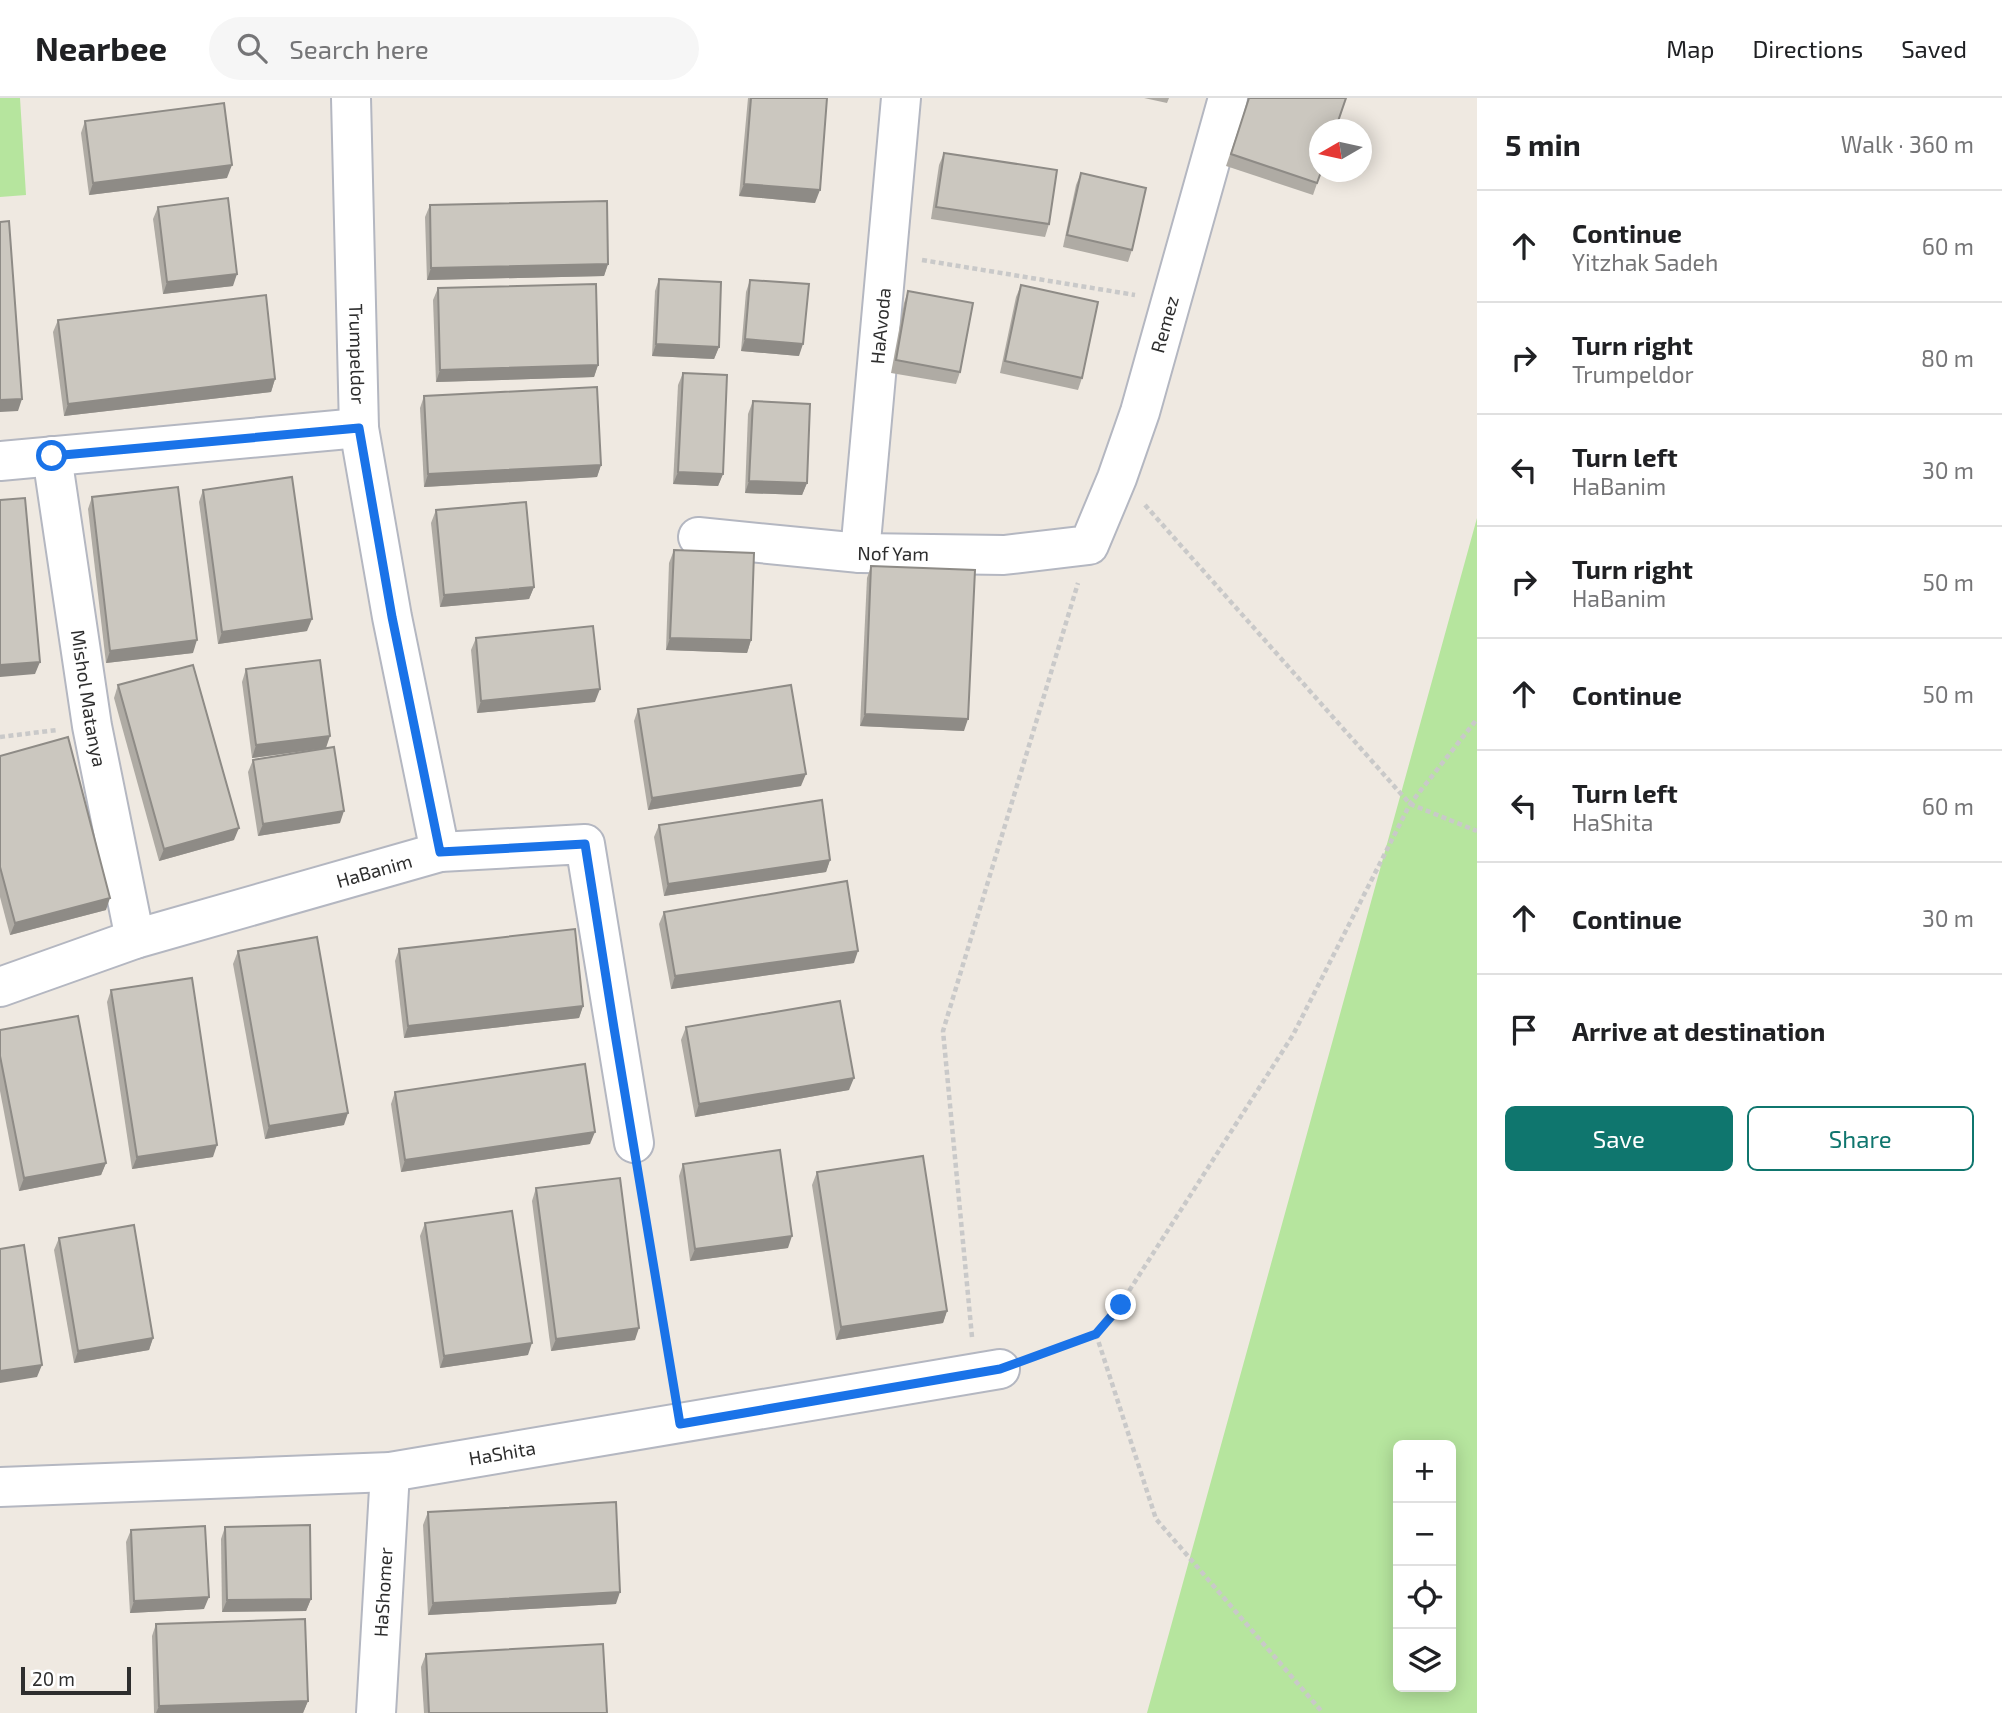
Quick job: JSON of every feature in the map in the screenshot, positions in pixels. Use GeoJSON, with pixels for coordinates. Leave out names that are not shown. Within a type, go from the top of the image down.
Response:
{"type":"FeatureCollection","features":[{"type":"Feature","properties":{"kind":"street","name":"Trumpeldor"},"geometry":{"type":"LineString","coordinates":[[351,98],[359,428],[392,617],[440,852]]}},
{"type":"Feature","properties":{"kind":"street","name":"HaAvoda"},"geometry":{"type":"LineString","coordinates":[[860,553],[901,98]]}},
{"type":"Feature","properties":{"kind":"street","name":"Remez"},"geometry":{"type":"LineString","coordinates":[[1089,545],[1117,478],[1140,412],[1228,98]]}},
{"type":"Feature","properties":{"kind":"street"},"geometry":{"type":"LineString","coordinates":[[0,461],[359,428]]}},
{"type":"Feature","properties":{"kind":"street","name":"Mishol Matanya"},"geometry":{"type":"LineString","coordinates":[[52,456],[92,726],[135,939]]}},
{"type":"Feature","properties":{"kind":"street","name":"Nof Yam"},"geometry":{"type":"LineString","coordinates":[[698,537],[860,553],[1004,555],[1089,545]]}},
{"type":"Feature","properties":{"kind":"street","name":"HaBanim"},"geometry":{"type":"LineString","coordinates":[[0,987],[135,939],[440,852],[585,844],[634,1143]]}},
{"type":"Feature","properties":{"kind":"street","name":"HaShita"},"geometry":{"type":"LineString","coordinates":[[0,1487],[390,1472],[987,1371]]}},
{"type":"Feature","properties":{"kind":"street","name":"HaShomer"},"geometry":{"type":"LineString","coordinates":[[376,1713],[390,1472]]}},
{"type":"Feature","properties":{"kind":"path"},"geometry":{"type":"LineString","coordinates":[[887,255],[1172,301]]}},
{"type":"Feature","properties":{"kind":"path"},"geometry":{"type":"LineString","coordinates":[[1117,478],[1154,514],[1410,804],[1477,831]]}},
{"type":"Feature","properties":{"kind":"path"},"geometry":{"type":"LineString","coordinates":[[1089,545],[943,1031],[987,1371],[1096,1334],[1121,1305],[1293,1035],[1410,804],[1477,719]]}},
{"type":"Feature","properties":{"kind":"path"},"geometry":{"type":"LineString","coordinates":[[0,737],[92,726]]}},
{"type":"Feature","properties":{"kind":"path"},"geometry":{"type":"LineString","coordinates":[[634,1143],[680,1424]]}},
{"type":"Feature","properties":{"kind":"path"},"geometry":{"type":"LineString","coordinates":[[1096,1334],[1156,1519],[1323,1713]]}},
{"type":"Feature","properties":{"kind":"green space"},"geometry":{"type":"Polygon","coordinates":[[[0,98],[20,98],[26,195],[0,197],[0,98]]]}},
{"type":"Feature","properties":{"kind":"green space"},"geometry":{"type":"Polygon","coordinates":[[[1477,518],[1477,1713],[1147,1713],[1477,518]]]}},
{"type":"Feature","properties":{"kind":"building"},"geometry":{"type":"Polygon","coordinates":[[[751,98],[827,98],[820,190],[744,184],[751,98]]]}},
{"type":"Feature","properties":{"kind":"building"},"geometry":{"type":"Polygon","coordinates":[[[1249,98],[1346,98],[1339,119],[1309,119],[1309,180],[1231,154],[1249,98]]]}},
{"type":"Feature","properties":{"kind":"building"},"geometry":{"type":"Polygon","coordinates":[[[224,103],[232,165],[93,183],[85,121],[224,103]]]}},
{"type":"Feature","properties":{"kind":"building"},"geometry":{"type":"Polygon","coordinates":[[[944,153],[1057,170],[1049,224],[936,207],[944,153]]]}},
{"type":"Feature","properties":{"kind":"building"},"geometry":{"type":"Polygon","coordinates":[[[1081,173],[1146,188],[1132,250],[1067,235],[1081,173]]]}},
{"type":"Feature","properties":{"kind":"building"},"geometry":{"type":"Polygon","coordinates":[[[228,198],[237,274],[167,282],[158,207],[228,198]]]}},
{"type":"Feature","properties":{"kind":"building"},"geometry":{"type":"Polygon","coordinates":[[[607,201],[608,264],[431,268],[430,205],[607,201]]]}},
{"type":"Feature","properties":{"kind":"building"},"geometry":{"type":"Polygon","coordinates":[[[9,221],[22,399],[0,400],[0,222],[9,221]]]}},
{"type":"Feature","properties":{"kind":"building"},"geometry":{"type":"Polygon","coordinates":[[[659,279],[721,282],[719,347],[656,344],[659,279]]]}},
{"type":"Feature","properties":{"kind":"building"},"geometry":{"type":"Polygon","coordinates":[[[750,280],[809,284],[803,344],[745,339],[750,280]]]}},
{"type":"Feature","properties":{"kind":"building"},"geometry":{"type":"Polygon","coordinates":[[[596,284],[598,365],[440,370],[438,288],[596,284]]]}},
{"type":"Feature","properties":{"kind":"building"},"geometry":{"type":"Polygon","coordinates":[[[1021,285],[1098,302],[1082,378],[1005,361],[1021,285]]]}},
{"type":"Feature","properties":{"kind":"building"},"geometry":{"type":"Polygon","coordinates":[[[908,291],[973,303],[960,372],[896,360],[908,291]]]}},
{"type":"Feature","properties":{"kind":"building"},"geometry":{"type":"Polygon","coordinates":[[[266,295],[275,379],[68,404],[58,320],[266,295]]]}},
{"type":"Feature","properties":{"kind":"building"},"geometry":{"type":"Polygon","coordinates":[[[683,373],[727,375],[723,474],[678,472],[683,373]]]}},
{"type":"Feature","properties":{"kind":"building"},"geometry":{"type":"Polygon","coordinates":[[[597,387],[601,465],[428,474],[424,396],[597,387]]]}},
{"type":"Feature","properties":{"kind":"building"},"geometry":{"type":"Polygon","coordinates":[[[753,401],[810,404],[807,483],[749,481],[753,401]]]}},
{"type":"Feature","properties":{"kind":"building"},"geometry":{"type":"Polygon","coordinates":[[[292,477],[312,619],[222,632],[203,490],[292,477]]]}},
{"type":"Feature","properties":{"kind":"building"},"geometry":{"type":"Polygon","coordinates":[[[178,487],[197,640],[110,651],[92,497],[178,487]]]}},
{"type":"Feature","properties":{"kind":"building"},"geometry":{"type":"Polygon","coordinates":[[[25,498],[40,662],[0,665],[0,500],[25,498]]]}},
{"type":"Feature","properties":{"kind":"building"},"geometry":{"type":"Polygon","coordinates":[[[526,502],[534,587],[444,595],[436,510],[526,502]]]}},
{"type":"Feature","properties":{"kind":"building"},"geometry":{"type":"Polygon","coordinates":[[[674,550],[754,553],[751,640],[670,638],[674,550]]]}},
{"type":"Feature","properties":{"kind":"building"},"geometry":{"type":"Polygon","coordinates":[[[871,566],[975,570],[968,719],[865,714],[871,566]]]}},
{"type":"Feature","properties":{"kind":"building"},"geometry":{"type":"Polygon","coordinates":[[[593,626],[600,689],[481,701],[476,638],[593,626]]]}},
{"type":"Feature","properties":{"kind":"building"},"geometry":{"type":"Polygon","coordinates":[[[320,660],[330,736],[256,745],[246,669],[320,660]]]}},
{"type":"Feature","properties":{"kind":"building"},"geometry":{"type":"Polygon","coordinates":[[[193,665],[239,828],[164,849],[118,685],[193,665]]]}},
{"type":"Feature","properties":{"kind":"building"},"geometry":{"type":"Polygon","coordinates":[[[791,685],[806,774],[652,798],[638,709],[791,685]]]}},
{"type":"Feature","properties":{"kind":"building"},"geometry":{"type":"Polygon","coordinates":[[[68,737],[110,898],[15,923],[0,867],[0,756],[68,737]]]}},
{"type":"Feature","properties":{"kind":"building"},"geometry":{"type":"Polygon","coordinates":[[[334,747],[344,811],[263,824],[253,760],[334,747]]]}},
{"type":"Feature","properties":{"kind":"building"},"geometry":{"type":"Polygon","coordinates":[[[822,800],[830,860],[668,884],[659,825],[822,800]]]}},
{"type":"Feature","properties":{"kind":"building"},"geometry":{"type":"Polygon","coordinates":[[[847,881],[858,951],[675,976],[664,912],[847,881]]]}},
{"type":"Feature","properties":{"kind":"building"},"geometry":{"type":"Polygon","coordinates":[[[575,929],[583,1006],[408,1026],[399,949],[575,929]]]}},
{"type":"Feature","properties":{"kind":"building"},"geometry":{"type":"Polygon","coordinates":[[[317,937],[348,1113],[269,1126],[238,951],[317,937]]]}},
{"type":"Feature","properties":{"kind":"building"},"geometry":{"type":"Polygon","coordinates":[[[192,978],[217,1145],[137,1157],[111,990],[192,978]]]}},
{"type":"Feature","properties":{"kind":"building"},"geometry":{"type":"Polygon","coordinates":[[[840,1001],[854,1078],[699,1104],[686,1027],[840,1001]]]}},
{"type":"Feature","properties":{"kind":"building"},"geometry":{"type":"Polygon","coordinates":[[[78,1016],[106,1163],[24,1178],[0,1056],[0,1030],[78,1016]]]}},
{"type":"Feature","properties":{"kind":"building"},"geometry":{"type":"Polygon","coordinates":[[[585,1064],[595,1132],[405,1160],[395,1092],[585,1064]]]}},
{"type":"Feature","properties":{"kind":"building"},"geometry":{"type":"Polygon","coordinates":[[[780,1150],[792,1236],[695,1249],[683,1164],[780,1150]]]}},
{"type":"Feature","properties":{"kind":"building"},"geometry":{"type":"Polygon","coordinates":[[[923,1156],[947,1311],[841,1327],[817,1172],[923,1156]]]}},
{"type":"Feature","properties":{"kind":"building"},"geometry":{"type":"Polygon","coordinates":[[[620,1178],[639,1328],[556,1339],[536,1188],[620,1178]]]}},
{"type":"Feature","properties":{"kind":"building"},"geometry":{"type":"Polygon","coordinates":[[[512,1211],[532,1343],[444,1356],[425,1223],[512,1211]]]}},
{"type":"Feature","properties":{"kind":"building"},"geometry":{"type":"Polygon","coordinates":[[[134,1225],[153,1338],[78,1351],[59,1238],[134,1225]]]}},
{"type":"Feature","properties":{"kind":"building"},"geometry":{"type":"Polygon","coordinates":[[[24,1245],[42,1365],[0,1371],[0,1249],[24,1245]]]}},
{"type":"Feature","properties":{"kind":"building"},"geometry":{"type":"Polygon","coordinates":[[[616,1502],[620,1592],[433,1603],[428,1512],[616,1502]]]}},
{"type":"Feature","properties":{"kind":"building"},"geometry":{"type":"Polygon","coordinates":[[[310,1525],[311,1599],[227,1600],[225,1527],[310,1525]]]}},
{"type":"Feature","properties":{"kind":"building"},"geometry":{"type":"Polygon","coordinates":[[[205,1526],[209,1597],[134,1601],[131,1530],[205,1526]]]}},
{"type":"Feature","properties":{"kind":"building"},"geometry":{"type":"Polygon","coordinates":[[[305,1619],[308,1701],[159,1706],[156,1624],[305,1619]]]}},
{"type":"Feature","properties":{"kind":"building"},"geometry":{"type":"Polygon","coordinates":[[[603,1644],[607,1713],[429,1713],[426,1654],[603,1644]]]}},
{"type":"Feature","properties":{"kind":"route"},"geometry":{"type":"LineString","coordinates":[[52,456],[359,428],[392,617],[440,852],[585,844],[680,1424],[1000,1369],[1096,1334],[1121,1305]]}}]}
